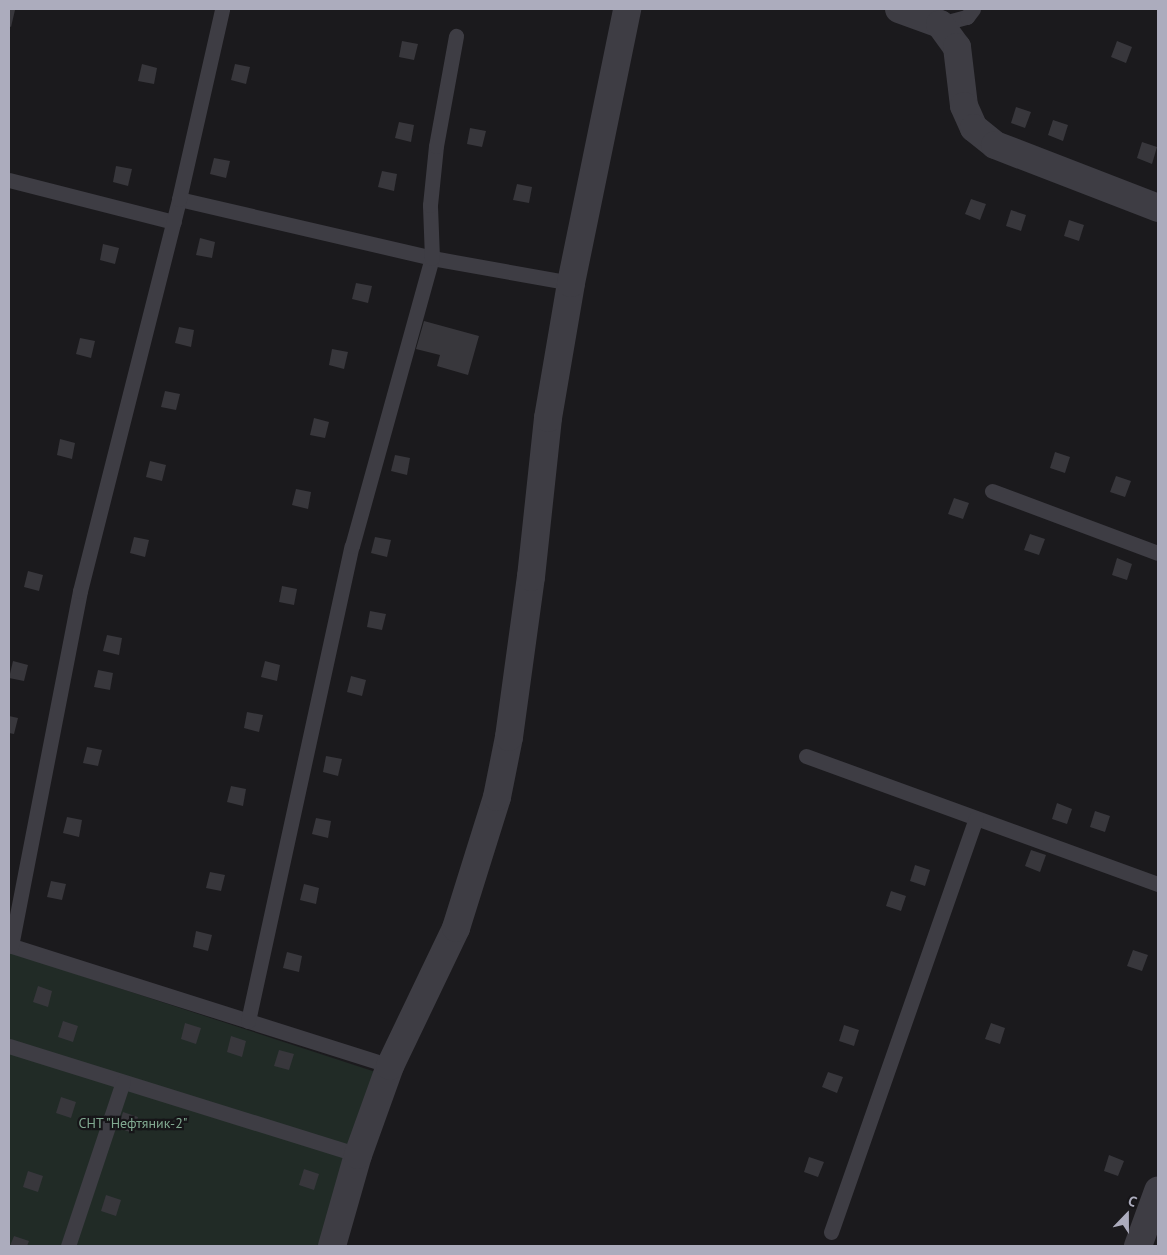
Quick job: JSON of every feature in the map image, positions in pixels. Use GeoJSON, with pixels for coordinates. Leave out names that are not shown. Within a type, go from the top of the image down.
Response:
{"type":"FeatureCollection","features":[{"type":"Feature","properties":{"kind":"street"},"geometry":{"type":"LineString","coordinates":[[332,1246],[358,1154],[390,1066],[456,928],[497,797],[509,738],[530,586],[548,418],[571,283],[627,9]]}},
{"type":"Feature","properties":{"kind":"street"},"geometry":{"type":"LineString","coordinates":[[899,9],[940,24],[957,47],[964,106],[974,128],[995,145],[1029,160],[1158,208]]}},
{"type":"Feature","properties":{"kind":"street"},"geometry":{"type":"LineString","coordinates":[[1138,1246],[1156,1206]]}},
{"type":"Feature","properties":{"kind":"lane"},"geometry":{"type":"LineString","coordinates":[[222,9],[174,222],[80,591],[10,945],[390,1066]]}},
{"type":"Feature","properties":{"kind":"lane"},"geometry":{"type":"LineString","coordinates":[[940,24],[966,17],[973,9]]}},
{"type":"Feature","properties":{"kind":"lane"},"geometry":{"type":"LineString","coordinates":[[248,1021],[352,546],[432,258],[430,205],[436,146],[456,36]]}},
{"type":"Feature","properties":{"kind":"lane"},"geometry":{"type":"LineString","coordinates":[[9,180],[174,222]]}},
{"type":"Feature","properties":{"kind":"lane"},"geometry":{"type":"LineString","coordinates":[[179,200],[432,258],[571,283]]}},
{"type":"Feature","properties":{"kind":"lane"},"geometry":{"type":"LineString","coordinates":[[992,491],[1158,553]]}},
{"type":"Feature","properties":{"kind":"lane"},"geometry":{"type":"LineString","coordinates":[[806,756],[1158,884]]}},
{"type":"Feature","properties":{"kind":"lane"},"geometry":{"type":"LineString","coordinates":[[831,1232],[976,819]]}},
{"type":"Feature","properties":{"kind":"lane"},"geometry":{"type":"LineString","coordinates":[[9,1046],[358,1154]]}},
{"type":"Feature","properties":{"kind":"lane"},"geometry":{"type":"LineString","coordinates":[[68,1246],[123,1082]]}},
{"type":"Feature","properties":{"kind":"green space","name":"СНТ \"Нефтяник-2\""},"geometry":{"type":"Polygon","coordinates":[[[9,952],[394,1078],[343,1246],[9,1246],[9,952]]]}},
{"type":"Feature","properties":{"kind":"building"},"geometry":{"type":"Polygon","coordinates":[[[9,9],[15,10],[11,27],[9,26],[9,9]]]}},
{"type":"Feature","properties":{"kind":"building"},"geometry":{"type":"Polygon","coordinates":[[[402,41],[418,44],[414,60],[399,57],[402,41]]]}},
{"type":"Feature","properties":{"kind":"building"},"geometry":{"type":"Polygon","coordinates":[[[1117,41],[1132,47],[1126,63],[1111,57],[1117,41]]]}},
{"type":"Feature","properties":{"kind":"building"},"geometry":{"type":"Polygon","coordinates":[[[142,64],[157,68],[154,84],[138,81],[142,64]]]}},
{"type":"Feature","properties":{"kind":"building"},"geometry":{"type":"Polygon","coordinates":[[[235,64],[250,67],[246,84],[231,80],[235,64]]]}},
{"type":"Feature","properties":{"kind":"building"},"geometry":{"type":"Polygon","coordinates":[[[1016,107],[1031,112],[1025,128],[1011,123],[1016,107]]]}},
{"type":"Feature","properties":{"kind":"building"},"geometry":{"type":"Polygon","coordinates":[[[1053,120],[1068,125],[1063,141],[1048,135],[1053,120]]]}},
{"type":"Feature","properties":{"kind":"building"},"geometry":{"type":"Polygon","coordinates":[[[399,122],[414,125],[411,142],[395,138],[399,122]]]}},
{"type":"Feature","properties":{"kind":"building"},"geometry":{"type":"Polygon","coordinates":[[[470,128],[486,131],[482,147],[467,144],[470,128]]]}},
{"type":"Feature","properties":{"kind":"building"},"geometry":{"type":"Polygon","coordinates":[[[1142,142],[1157,147],[1152,164],[1137,158],[1142,142]]]}},
{"type":"Feature","properties":{"kind":"building"},"geometry":{"type":"Polygon","coordinates":[[[214,158],[230,161],[226,178],[210,174],[214,158]]]}},
{"type":"Feature","properties":{"kind":"building"},"geometry":{"type":"Polygon","coordinates":[[[116,166],[132,169],[128,186],[113,182],[116,166]]]}},
{"type":"Feature","properties":{"kind":"building"},"geometry":{"type":"Polygon","coordinates":[[[382,171],[397,174],[394,191],[378,187],[382,171]]]}},
{"type":"Feature","properties":{"kind":"building"},"geometry":{"type":"Polygon","coordinates":[[[517,184],[532,187],[529,203],[513,200],[517,184]]]}},
{"type":"Feature","properties":{"kind":"building"},"geometry":{"type":"Polygon","coordinates":[[[971,199],[986,204],[980,220],[965,214],[971,199]]]}},
{"type":"Feature","properties":{"kind":"building"},"geometry":{"type":"Polygon","coordinates":[[[1011,210],[1026,215],[1021,231],[1006,226],[1011,210]]]}},
{"type":"Feature","properties":{"kind":"building"},"geometry":{"type":"Polygon","coordinates":[[[1069,220],[1084,225],[1079,241],[1064,236],[1069,220]]]}},
{"type":"Feature","properties":{"kind":"building"},"geometry":{"type":"Polygon","coordinates":[[[200,238],[215,242],[212,258],[196,255],[200,238]]]}},
{"type":"Feature","properties":{"kind":"building"},"geometry":{"type":"Polygon","coordinates":[[[103,244],[119,248],[115,264],[100,260],[103,244]]]}},
{"type":"Feature","properties":{"kind":"building"},"geometry":{"type":"Polygon","coordinates":[[[356,283],[372,286],[368,303],[352,299],[356,283]]]}},
{"type":"Feature","properties":{"kind":"building"},"geometry":{"type":"Polygon","coordinates":[[[424,321],[479,336],[468,375],[437,366],[440,355],[416,349],[424,321]]]}},
{"type":"Feature","properties":{"kind":"building"},"geometry":{"type":"Polygon","coordinates":[[[179,327],[194,330],[191,347],[175,343],[179,327]]]}},
{"type":"Feature","properties":{"kind":"building"},"geometry":{"type":"Polygon","coordinates":[[[80,338],[95,341],[91,358],[76,354],[80,338]]]}},
{"type":"Feature","properties":{"kind":"building"},"geometry":{"type":"Polygon","coordinates":[[[332,349],[348,352],[344,369],[329,365],[332,349]]]}},
{"type":"Feature","properties":{"kind":"building"},"geometry":{"type":"Polygon","coordinates":[[[165,391],[180,394],[176,410],[161,407],[165,391]]]}},
{"type":"Feature","properties":{"kind":"building"},"geometry":{"type":"Polygon","coordinates":[[[314,418],[329,422],[325,438],[310,435],[314,418]]]}},
{"type":"Feature","properties":{"kind":"building"},"geometry":{"type":"Polygon","coordinates":[[[60,439],[75,443],[72,459],[57,455],[60,439]]]}},
{"type":"Feature","properties":{"kind":"building"},"geometry":{"type":"Polygon","coordinates":[[[1055,452],[1070,457],[1065,473],[1050,468],[1055,452]]]}},
{"type":"Feature","properties":{"kind":"building"},"geometry":{"type":"Polygon","coordinates":[[[395,455],[410,458],[407,475],[391,471],[395,455]]]}},
{"type":"Feature","properties":{"kind":"building"},"geometry":{"type":"Polygon","coordinates":[[[150,461],[166,465],[162,481],[146,477],[150,461]]]}},
{"type":"Feature","properties":{"kind":"building"},"geometry":{"type":"Polygon","coordinates":[[[1116,476],[1131,481],[1125,497],[1110,492],[1116,476]]]}},
{"type":"Feature","properties":{"kind":"building"},"geometry":{"type":"Polygon","coordinates":[[[296,489],[311,492],[308,509],[292,505],[296,489]]]}},
{"type":"Feature","properties":{"kind":"building"},"geometry":{"type":"Polygon","coordinates":[[[954,498],[969,503],[963,519],[948,514],[954,498]]]}},
{"type":"Feature","properties":{"kind":"building"},"geometry":{"type":"Polygon","coordinates":[[[1030,534],[1045,539],[1039,555],[1024,550],[1030,534]]]}},
{"type":"Feature","properties":{"kind":"building"},"geometry":{"type":"Polygon","coordinates":[[[134,537],[149,540],[145,557],[130,553],[134,537]]]}},
{"type":"Feature","properties":{"kind":"building"},"geometry":{"type":"Polygon","coordinates":[[[375,537],[391,540],[387,557],[371,553],[375,537]]]}},
{"type":"Feature","properties":{"kind":"building"},"geometry":{"type":"Polygon","coordinates":[[[1117,558],[1132,564],[1127,580],[1112,575],[1117,558]]]}},
{"type":"Feature","properties":{"kind":"building"},"geometry":{"type":"Polygon","coordinates":[[[28,571],[43,575],[39,591],[24,587],[28,571]]]}},
{"type":"Feature","properties":{"kind":"building"},"geometry":{"type":"Polygon","coordinates":[[[282,586],[297,589],[294,605],[279,602],[282,586]]]}},
{"type":"Feature","properties":{"kind":"building"},"geometry":{"type":"Polygon","coordinates":[[[370,611],[386,614],[382,630],[367,627],[370,611]]]}},
{"type":"Feature","properties":{"kind":"building"},"geometry":{"type":"Polygon","coordinates":[[[107,635],[122,638],[119,655],[103,651],[107,635]]]}},
{"type":"Feature","properties":{"kind":"building"},"geometry":{"type":"Polygon","coordinates":[[[13,661],[28,665],[24,681],[9,678],[13,661]]]}},
{"type":"Feature","properties":{"kind":"building"},"geometry":{"type":"Polygon","coordinates":[[[265,661],[280,665],[277,681],[261,677],[265,661]]]}},
{"type":"Feature","properties":{"kind":"building"},"geometry":{"type":"Polygon","coordinates":[[[98,670],[113,673],[110,690],[94,687],[98,670]]]}},
{"type":"Feature","properties":{"kind":"building"},"geometry":{"type":"Polygon","coordinates":[[[351,676],[366,680],[362,696],[347,692],[351,676]]]}},
{"type":"Feature","properties":{"kind":"building"},"geometry":{"type":"Polygon","coordinates":[[[247,712],[263,715],[259,732],[244,728],[247,712]]]}},
{"type":"Feature","properties":{"kind":"building"},"geometry":{"type":"Polygon","coordinates":[[[9,716],[18,718],[14,734],[9,733],[9,716]]]}},
{"type":"Feature","properties":{"kind":"building"},"geometry":{"type":"Polygon","coordinates":[[[87,747],[102,750],[98,766],[83,763],[87,747]]]}},
{"type":"Feature","properties":{"kind":"building"},"geometry":{"type":"Polygon","coordinates":[[[326,756],[342,759],[338,776],[323,772],[326,756]]]}},
{"type":"Feature","properties":{"kind":"building"},"geometry":{"type":"Polygon","coordinates":[[[231,786],[246,789],[243,806],[227,802],[231,786]]]}},
{"type":"Feature","properties":{"kind":"building"},"geometry":{"type":"Polygon","coordinates":[[[1057,803],[1072,809],[1067,824],[1052,819],[1057,803]]]}},
{"type":"Feature","properties":{"kind":"building"},"geometry":{"type":"Polygon","coordinates":[[[1095,811],[1110,816],[1105,832],[1090,827],[1095,811]]]}},
{"type":"Feature","properties":{"kind":"building"},"geometry":{"type":"Polygon","coordinates":[[[67,817],[82,820],[79,837],[63,833],[67,817]]]}},
{"type":"Feature","properties":{"kind":"building"},"geometry":{"type":"Polygon","coordinates":[[[316,818],[331,821],[328,838],[312,834],[316,818]]]}},
{"type":"Feature","properties":{"kind":"building"},"geometry":{"type":"Polygon","coordinates":[[[1031,850],[1046,855],[1040,872],[1025,866],[1031,850]]]}},
{"type":"Feature","properties":{"kind":"building"},"geometry":{"type":"Polygon","coordinates":[[[915,865],[930,870],[925,886],[910,881],[915,865]]]}},
{"type":"Feature","properties":{"kind":"building"},"geometry":{"type":"Polygon","coordinates":[[[210,872],[225,875],[221,891],[206,888],[210,872]]]}},
{"type":"Feature","properties":{"kind":"building"},"geometry":{"type":"Polygon","coordinates":[[[51,881],[66,884],[62,900],[47,897],[51,881]]]}},
{"type":"Feature","properties":{"kind":"building"},"geometry":{"type":"Polygon","coordinates":[[[304,884],[319,888],[316,904],[300,900],[304,884]]]}},
{"type":"Feature","properties":{"kind":"building"},"geometry":{"type":"Polygon","coordinates":[[[891,891],[906,896],[901,911],[886,906],[891,891]]]}},
{"type":"Feature","properties":{"kind":"building"},"geometry":{"type":"Polygon","coordinates":[[[196,931],[212,935],[208,951],[193,947],[196,931]]]}},
{"type":"Feature","properties":{"kind":"building"},"geometry":{"type":"Polygon","coordinates":[[[1133,950],[1148,955],[1142,971],[1127,966],[1133,950]]]}},
{"type":"Feature","properties":{"kind":"building"},"geometry":{"type":"Polygon","coordinates":[[[287,952],[302,956],[299,972],[283,968],[287,952]]]}},
{"type":"Feature","properties":{"kind":"building"},"geometry":{"type":"Polygon","coordinates":[[[38,986],[52,991],[48,1007],[33,1002],[38,986]]]}},
{"type":"Feature","properties":{"kind":"building"},"geometry":{"type":"Polygon","coordinates":[[[63,1021],[78,1026],[73,1042],[58,1037],[63,1021]]]}},
{"type":"Feature","properties":{"kind":"building"},"geometry":{"type":"Polygon","coordinates":[[[185,1023],[201,1028],[196,1044],[181,1039],[185,1023]]]}},
{"type":"Feature","properties":{"kind":"building"},"geometry":{"type":"Polygon","coordinates":[[[991,1023],[1005,1028],[1000,1044],[985,1039],[991,1023]]]}},
{"type":"Feature","properties":{"kind":"building"},"geometry":{"type":"Polygon","coordinates":[[[844,1025],[859,1030],[854,1046],[839,1041],[844,1025]]]}},
{"type":"Feature","properties":{"kind":"building"},"geometry":{"type":"Polygon","coordinates":[[[231,1036],[246,1041],[242,1057],[227,1052],[231,1036]]]}},
{"type":"Feature","properties":{"kind":"building"},"geometry":{"type":"Polygon","coordinates":[[[279,1050],[294,1054],[289,1070],[274,1066],[279,1050]]]}},
{"type":"Feature","properties":{"kind":"building"},"geometry":{"type":"Polygon","coordinates":[[[828,1072],[843,1077],[837,1093],[822,1087],[828,1072]]]}},
{"type":"Feature","properties":{"kind":"building"},"geometry":{"type":"Polygon","coordinates":[[[61,1097],[76,1102],[71,1118],[56,1113],[61,1097]]]}},
{"type":"Feature","properties":{"kind":"building"},"geometry":{"type":"Polygon","coordinates":[[[123,1112],[138,1117],[133,1133],[118,1128],[123,1112]]]}},
{"type":"Feature","properties":{"kind":"building"},"geometry":{"type":"Polygon","coordinates":[[[1109,1155],[1124,1161],[1118,1176],[1104,1171],[1109,1155]]]}},
{"type":"Feature","properties":{"kind":"building"},"geometry":{"type":"Polygon","coordinates":[[[809,1157],[824,1162],[818,1177],[804,1172],[809,1157]]]}},
{"type":"Feature","properties":{"kind":"building"},"geometry":{"type":"Polygon","coordinates":[[[304,1169],[319,1174],[314,1190],[299,1185],[304,1169]]]}},
{"type":"Feature","properties":{"kind":"building"},"geometry":{"type":"Polygon","coordinates":[[[28,1171],[43,1176],[38,1192],[23,1187],[28,1171]]]}},
{"type":"Feature","properties":{"kind":"building"},"geometry":{"type":"Polygon","coordinates":[[[106,1195],[121,1200],[116,1216],[101,1211],[106,1195]]]}},
{"type":"Feature","properties":{"kind":"building"},"geometry":{"type":"Polygon","coordinates":[[[14,1236],[29,1241],[27,1246],[10,1246],[14,1236]]]}}]}
